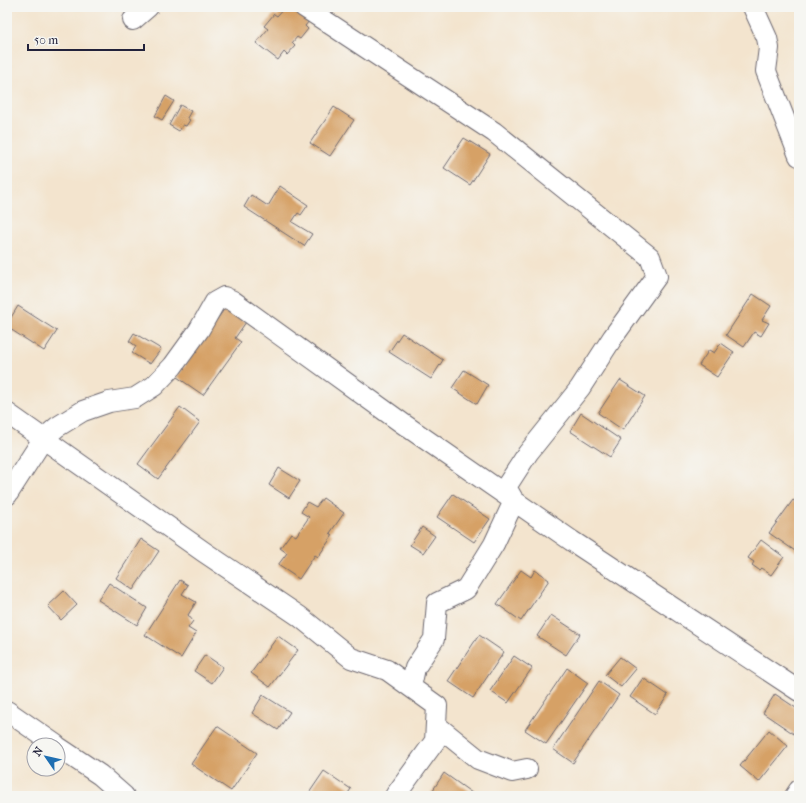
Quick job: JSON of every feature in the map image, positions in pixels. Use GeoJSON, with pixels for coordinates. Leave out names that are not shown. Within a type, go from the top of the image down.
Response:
{"type":"FeatureCollection","features":[{"type":"Feature","properties":{"kind":"street"},"geometry":{"type":"LineString","coordinates":[[133,20],[148,7]]}},
{"type":"Feature","properties":{"kind":"street"},"geometry":{"type":"LineString","coordinates":[[304,7],[494,132],[650,257],[657,276],[613,337],[580,388],[528,453],[506,487],[514,501]]}},
{"type":"Feature","properties":{"kind":"street"},"geometry":{"type":"LineString","coordinates":[[753,7],[767,38],[769,48],[766,71],[798,148]]}},
{"type":"Feature","properties":{"kind":"street"},"geometry":{"type":"LineString","coordinates":[[7,495],[42,439],[57,427],[83,411],[109,402],[135,398],[154,386],[174,366],[199,330],[215,302],[224,297],[233,300],[572,542],[799,691]]}},
{"type":"Feature","properties":{"kind":"street"},"geometry":{"type":"LineString","coordinates":[[7,413],[42,439],[299,616],[351,658],[387,670],[437,706],[435,741],[395,796]]}},
{"type":"Feature","properties":{"kind":"street"},"geometry":{"type":"LineString","coordinates":[[411,687],[415,668],[434,639],[437,603],[466,589],[494,544],[514,501]]}},
{"type":"Feature","properties":{"kind":"street"},"geometry":{"type":"LineString","coordinates":[[7,711],[44,737]]}},
{"type":"Feature","properties":{"kind":"street"},"geometry":{"type":"LineString","coordinates":[[436,725],[478,759],[512,772],[527,769]]}},
{"type":"Feature","properties":{"kind":"street"},"geometry":{"type":"LineString","coordinates":[[66,752],[100,775],[121,795]]}},
{"type":"Feature","properties":{"kind":"street"},"geometry":{"type":"LineString","coordinates":[[794,796],[799,790]]}},
{"type":"Feature","properties":{"kind":"building"},"geometry":{"type":"Polygon","coordinates":[[[285,7],[291,7],[309,21],[305,26],[308,29],[300,39],[297,37],[292,43],[295,46],[287,55],[284,52],[278,60],[256,43],[268,29],[264,26],[274,14],[277,16],[285,7]]]}},
{"type":"Feature","properties":{"kind":"building"},"geometry":{"type":"Polygon","coordinates":[[[166,96],[174,101],[162,120],[155,116],[166,96]]]}},
{"type":"Feature","properties":{"kind":"building"},"geometry":{"type":"Polygon","coordinates":[[[180,105],[191,111],[187,118],[190,120],[186,126],[183,125],[179,131],[169,125],[180,105]]]}},
{"type":"Feature","properties":{"kind":"building"},"geometry":{"type":"Polygon","coordinates":[[[334,107],[354,120],[330,156],[310,143],[334,107]]]}},
{"type":"Feature","properties":{"kind":"building"},"geometry":{"type":"Polygon","coordinates":[[[464,138],[490,154],[470,185],[444,168],[464,138]]]}},
{"type":"Feature","properties":{"kind":"building"},"geometry":{"type":"Polygon","coordinates":[[[280,186],[308,205],[301,215],[298,213],[292,222],[312,234],[304,246],[244,207],[251,195],[268,206],[280,186]]]}},
{"type":"Feature","properties":{"kind":"building"},"geometry":{"type":"Polygon","coordinates":[[[753,294],[771,306],[762,320],[769,323],[761,336],[754,332],[744,347],[726,335],[753,294]]]}},
{"type":"Feature","properties":{"kind":"building"},"geometry":{"type":"Polygon","coordinates":[[[18,306],[57,331],[44,351],[7,327],[7,324],[18,306]]]}},
{"type":"Feature","properties":{"kind":"building"},"geometry":{"type":"Polygon","coordinates":[[[225,308],[246,322],[235,338],[241,342],[203,395],[177,377],[225,308]]]}},
{"type":"Feature","properties":{"kind":"building"},"geometry":{"type":"Polygon","coordinates":[[[134,333],[161,349],[150,364],[132,353],[136,346],[129,341],[134,333]]]}},
{"type":"Feature","properties":{"kind":"building"},"geometry":{"type":"Polygon","coordinates":[[[402,333],[443,360],[431,379],[389,352],[402,333]]]}},
{"type":"Feature","properties":{"kind":"building"},"geometry":{"type":"Polygon","coordinates":[[[721,343],[734,352],[717,377],[699,365],[709,350],[714,353],[721,343]]]}},
{"type":"Feature","properties":{"kind":"building"},"geometry":{"type":"Polygon","coordinates":[[[464,370],[488,385],[477,404],[452,388],[464,370]]]}},
{"type":"Feature","properties":{"kind":"building"},"geometry":{"type":"Polygon","coordinates":[[[620,380],[645,396],[623,430],[598,413],[620,380]]]}},
{"type":"Feature","properties":{"kind":"building"},"geometry":{"type":"Polygon","coordinates":[[[180,407],[200,422],[158,479],[138,464],[180,407]]]}},
{"type":"Feature","properties":{"kind":"building"},"geometry":{"type":"Polygon","coordinates":[[[581,413],[621,440],[610,457],[570,431],[581,413]]]}},
{"type":"Feature","properties":{"kind":"building"},"geometry":{"type":"Polygon","coordinates":[[[279,468],[300,481],[289,498],[269,485],[279,468]]]}},
{"type":"Feature","properties":{"kind":"building"},"geometry":{"type":"Polygon","coordinates":[[[453,494],[490,519],[474,542],[437,517],[453,494]]]}},
{"type":"Feature","properties":{"kind":"building"},"geometry":{"type":"Polygon","coordinates":[[[323,498],[344,513],[330,533],[333,535],[318,557],[315,555],[299,579],[278,565],[287,553],[280,548],[291,533],[296,536],[309,517],[301,512],[307,502],[316,507],[323,498]]]}},
{"type":"Feature","properties":{"kind":"building"},"geometry":{"type":"Polygon","coordinates":[[[793,500],[799,504],[798,553],[769,533],[793,500]]]}},
{"type":"Feature","properties":{"kind":"building"},"geometry":{"type":"Polygon","coordinates":[[[422,527],[435,536],[423,553],[410,545],[422,527]]]}},
{"type":"Feature","properties":{"kind":"building"},"geometry":{"type":"Polygon","coordinates":[[[141,539],[159,551],[133,590],[116,578],[141,539]]]}},
{"type":"Feature","properties":{"kind":"building"},"geometry":{"type":"Polygon","coordinates":[[[761,540],[784,557],[771,575],[761,568],[759,570],[752,565],[754,562],[748,558],[761,540]]]}},
{"type":"Feature","properties":{"kind":"building"},"geometry":{"type":"Polygon","coordinates":[[[521,570],[531,577],[535,570],[549,580],[521,621],[497,604],[521,570]]]}},
{"type":"Feature","properties":{"kind":"building"},"geometry":{"type":"Polygon","coordinates":[[[180,580],[188,585],[182,594],[196,602],[188,615],[193,621],[188,628],[196,633],[181,658],[145,635],[180,580]]]}},
{"type":"Feature","properties":{"kind":"building"},"geometry":{"type":"Polygon","coordinates":[[[109,583],[147,608],[137,625],[98,600],[109,583]]]}},
{"type":"Feature","properties":{"kind":"building"},"geometry":{"type":"Polygon","coordinates":[[[64,591],[77,605],[61,620],[48,606],[64,591]]]}},
{"type":"Feature","properties":{"kind":"building"},"geometry":{"type":"Polygon","coordinates":[[[551,615],[580,634],[566,655],[537,636],[551,615]]]}},
{"type":"Feature","properties":{"kind":"building"},"geometry":{"type":"Polygon","coordinates":[[[479,635],[504,652],[473,698],[448,681],[479,635]]]}},
{"type":"Feature","properties":{"kind":"building"},"geometry":{"type":"Polygon","coordinates":[[[278,636],[298,650],[270,687],[251,673],[278,636]]]}},
{"type":"Feature","properties":{"kind":"building"},"geometry":{"type":"Polygon","coordinates":[[[205,655],[223,667],[212,683],[194,671],[205,655]]]}},
{"type":"Feature","properties":{"kind":"building"},"geometry":{"type":"Polygon","coordinates":[[[514,656],[532,668],[508,703],[490,691],[514,656]]]}},
{"type":"Feature","properties":{"kind":"building"},"geometry":{"type":"Polygon","coordinates":[[[620,657],[636,669],[621,687],[605,675],[620,657]]]}},
{"type":"Feature","properties":{"kind":"building"},"geometry":{"type":"Polygon","coordinates":[[[567,668],[588,683],[546,744],[525,730],[567,668]]]}},
{"type":"Feature","properties":{"kind":"building"},"geometry":{"type":"Polygon","coordinates":[[[643,678],[668,695],[655,714],[630,697],[643,678]]]}},
{"type":"Feature","properties":{"kind":"building"},"geometry":{"type":"Polygon","coordinates":[[[599,681],[619,695],[573,763],[553,749],[599,681]]]}},
{"type":"Feature","properties":{"kind":"building"},"geometry":{"type":"Polygon","coordinates":[[[775,694],[799,710],[797,736],[763,713],[775,694]]]}},
{"type":"Feature","properties":{"kind":"building"},"geometry":{"type":"Polygon","coordinates":[[[263,695],[290,712],[278,730],[252,713],[263,695]]]}},
{"type":"Feature","properties":{"kind":"building"},"geometry":{"type":"Polygon","coordinates":[[[217,726],[257,753],[231,791],[191,764],[217,726]]]}},
{"type":"Feature","properties":{"kind":"building"},"geometry":{"type":"Polygon","coordinates":[[[769,730],[788,746],[759,782],[740,766],[769,730]]]}},
{"type":"Feature","properties":{"kind":"building"},"geometry":{"type":"Polygon","coordinates":[[[324,771],[351,789],[346,796],[307,796],[324,771]]]}},
{"type":"Feature","properties":{"kind":"building"},"geometry":{"type":"Polygon","coordinates":[[[444,773],[472,793],[470,796],[429,796],[444,773]]]}}]}
